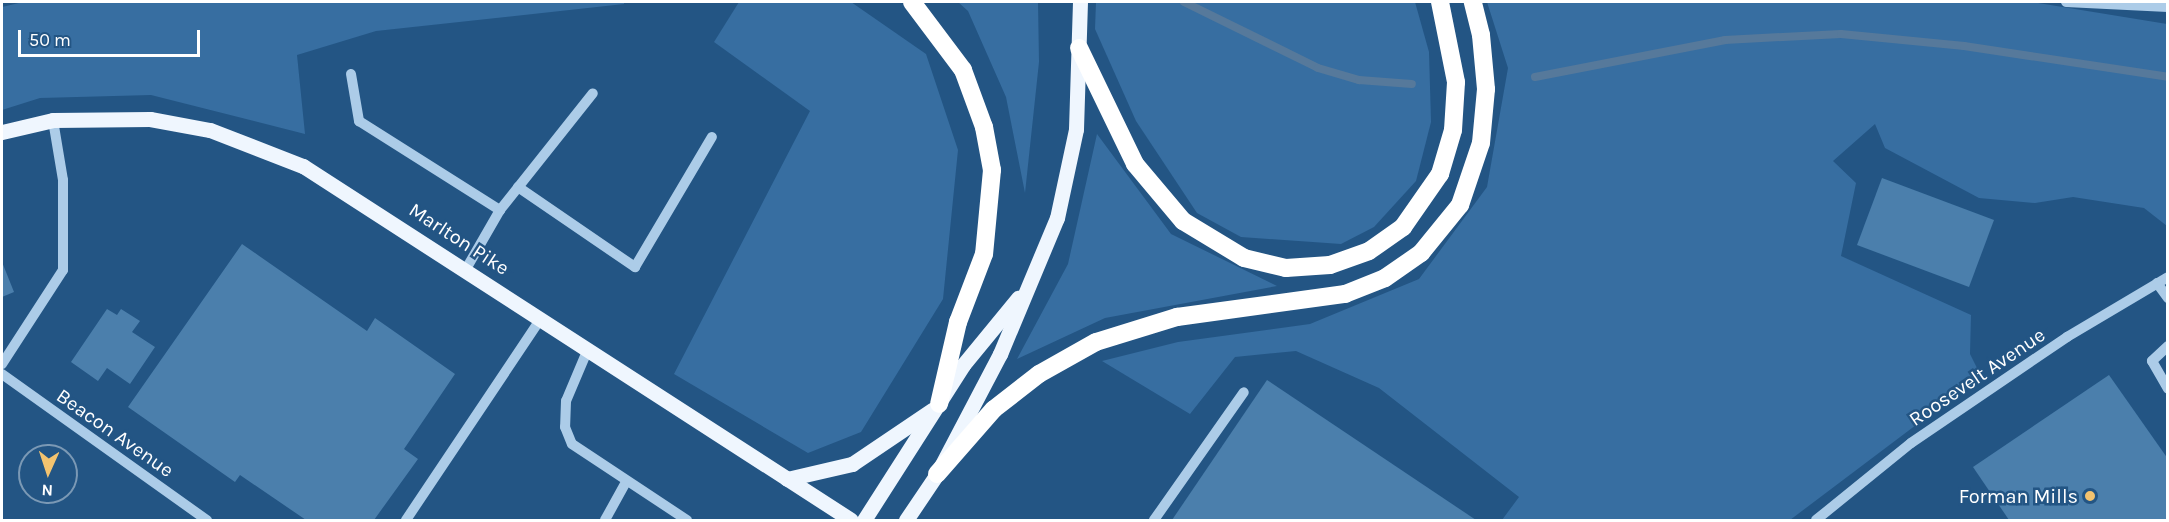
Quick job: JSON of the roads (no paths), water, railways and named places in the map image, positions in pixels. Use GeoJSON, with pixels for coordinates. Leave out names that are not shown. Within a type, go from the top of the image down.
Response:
{"type":"FeatureCollection","features":[{"type":"Feature","properties":{"kind":"highway"},"geometry":{"type":"LineString","coordinates":[[912,2],[963,70],[984,127],[992,170],[984,254],[958,322],[939,404]]}},
{"type":"Feature","properties":{"kind":"highway"},"geometry":{"type":"LineString","coordinates":[[1079,48],[1135,164],[1183,221],[1244,258],[1286,268],[1330,265],[1368,251],[1403,227],[1440,174],[1453,130],[1456,82],[1440,2]]}},
{"type":"Feature","properties":{"kind":"highway"},"geometry":{"type":"LineString","coordinates":[[937,474],[994,409],[1039,374],[1096,342],[1177,317],[1345,294],[1385,278],[1421,253],[1460,205],[1481,143],[1486,89],[1473,2]]}},
{"type":"Feature","properties":{"kind":"main road"},"geometry":{"type":"LineString","coordinates":[[906,520],[937,474],[1000,354],[1057,218],[1069,173],[1079,48],[1080,2]]}},
{"type":"Feature","properties":{"kind":"main road","name":"Marlton Pike"},"geometry":{"type":"LineString","coordinates":[[2,132],[53,120],[150,119],[240,139],[331,181],[851,520]]}},
{"type":"Feature","properties":{"kind":"main road"},"geometry":{"type":"LineString","coordinates":[[864,520],[963,365],[1029,284]]}},
{"type":"Feature","properties":{"kind":"main road"},"geometry":{"type":"LineString","coordinates":[[787,479],[852,464],[939,404]]}},
{"type":"Feature","properties":{"kind":"street"},"geometry":{"type":"LineString","coordinates":[[2066,2],[2168,7]]}},
{"type":"Feature","properties":{"kind":"street"},"geometry":{"type":"LineString","coordinates":[[351,74],[359,122],[500,210]]}},
{"type":"Feature","properties":{"kind":"street"},"geometry":{"type":"LineString","coordinates":[[466,269],[500,210],[592,93]]}},
{"type":"Feature","properties":{"kind":"street"},"geometry":{"type":"LineString","coordinates":[[2,364],[63,270],[63,180],[53,120]]}},
{"type":"Feature","properties":{"kind":"street"},"geometry":{"type":"LineString","coordinates":[[518,187],[634,267],[712,137]]}},
{"type":"Feature","properties":{"kind":"street","name":"Roosevelt Avenue"},"geometry":{"type":"LineString","coordinates":[[1816,520],[1911,443],[2067,337],[2168,277]]}},
{"type":"Feature","properties":{"kind":"street"},"geometry":{"type":"LineString","coordinates":[[2157,283],[2168,298]]}},
{"type":"Feature","properties":{"kind":"street"},"geometry":{"type":"LineString","coordinates":[[406,520],[541,318]]}},
{"type":"Feature","properties":{"kind":"street"},"geometry":{"type":"LineString","coordinates":[[2168,346],[2152,361],[2168,389]]}},
{"type":"Feature","properties":{"kind":"street"},"geometry":{"type":"LineString","coordinates":[[588,349],[566,401],[565,427],[572,444],[626,482],[687,520]]}},
{"type":"Feature","properties":{"kind":"street","name":"Beacon Avenue"},"geometry":{"type":"LineString","coordinates":[[2,374],[207,520]]}},
{"type":"Feature","properties":{"kind":"street"},"geometry":{"type":"LineString","coordinates":[[1154,520],[1244,392]]}},
{"type":"Feature","properties":{"kind":"street"},"geometry":{"type":"LineString","coordinates":[[605,520],[626,482]]}},
{"type":"Feature","properties":{"kind":"waterway"},"geometry":{"type":"LineString","coordinates":[[1184,2],[1318,68],[1359,80],[1412,84]]}},
{"type":"Feature","properties":{"kind":"waterway"},"geometry":{"type":"LineString","coordinates":[[1535,77],[1725,40],[1841,34],[1964,46],[2168,77]]}},
{"type":"Feature","properties":{"kind":"place","name":"Forman Mills"},"geometry":{"type":"Point","coordinates":[2090,496]}}]}
